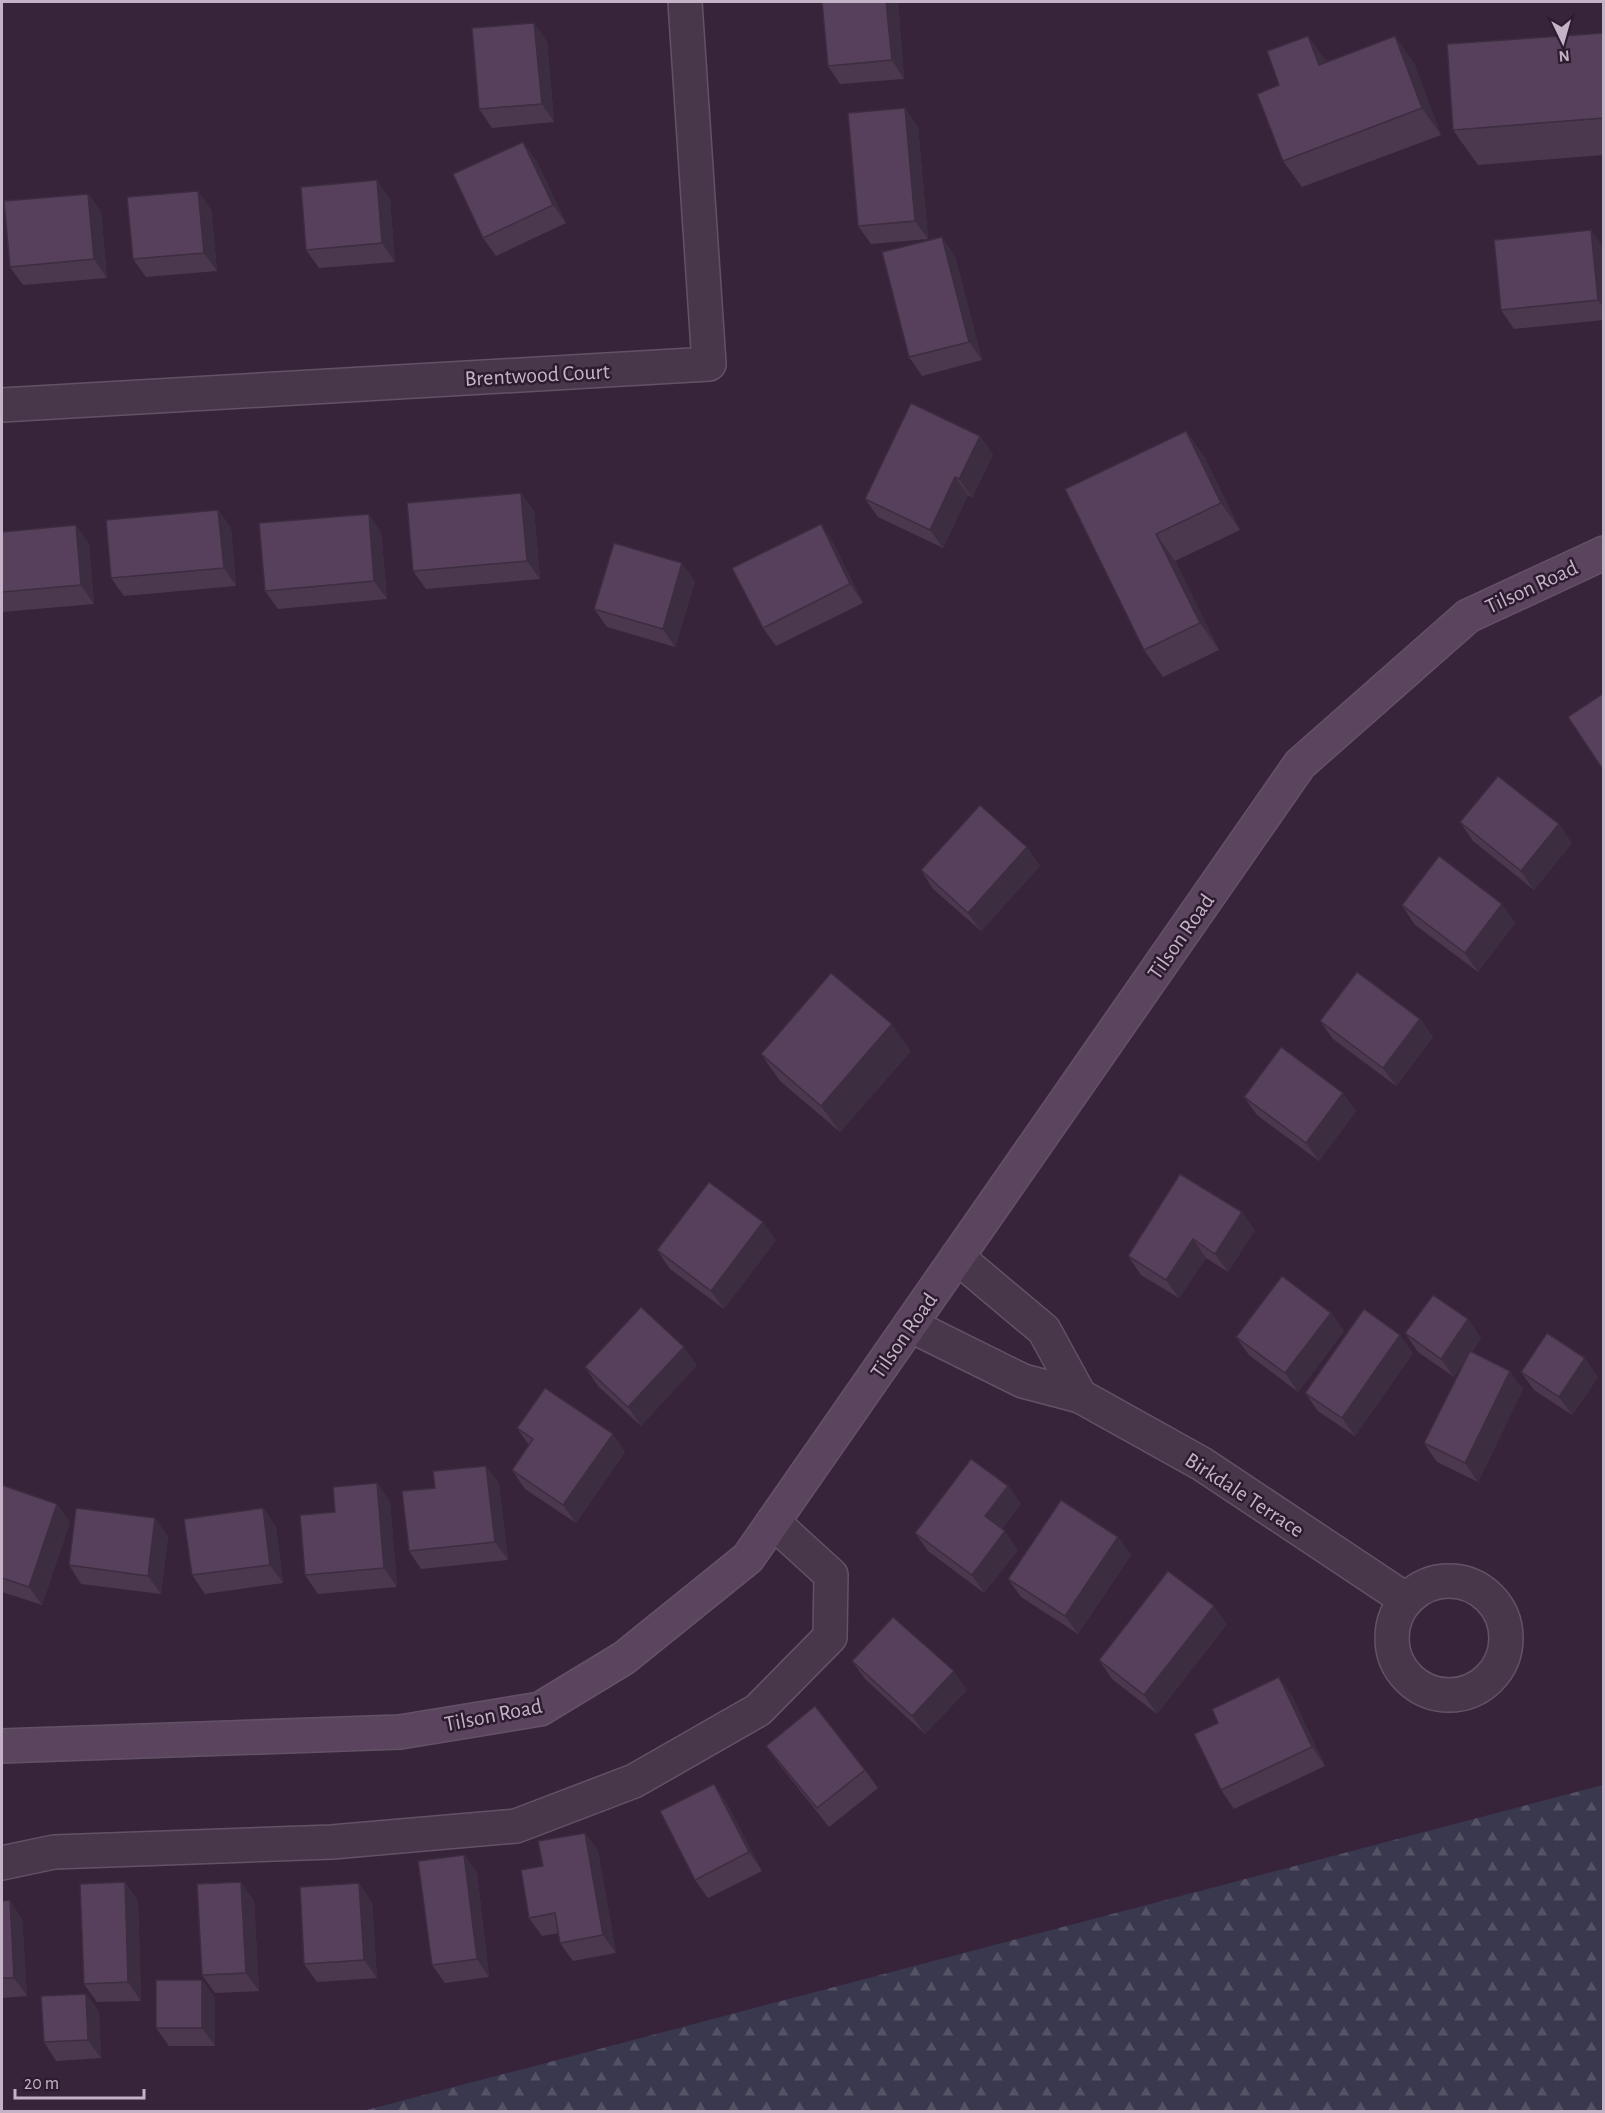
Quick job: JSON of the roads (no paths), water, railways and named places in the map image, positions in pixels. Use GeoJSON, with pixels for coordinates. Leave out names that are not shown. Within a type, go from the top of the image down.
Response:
{"type":"FeatureCollection","features":[{"type":"Feature","properties":{"kind":"street","name":"Brentwood Court"},"geometry":{"type":"LineString","coordinates":[[2,405],[709,364],[685,2]]}},
{"type":"Feature","properties":{"kind":"street","name":"Tilson Road"},"geometry":{"type":"LineString","coordinates":[[2,1746],[400,1732],[540,1708],[624,1658],[748,1558],[1300,764],[1468,616],[1604,553]]}},
{"type":"Feature","properties":{"kind":"street"},"geometry":{"type":"LineString","coordinates":[[957,1257],[1044,1330],[1080,1396]]}},
{"type":"Feature","properties":{"kind":"street","name":"Birkdale Terrace"},"geometry":{"type":"LineString","coordinates":[[910,1325],[1023,1381],[1080,1396],[1202,1464],[1405,1599]]}},
{"type":"Feature","properties":{"kind":"street"},"geometry":{"type":"LineString","coordinates":[[2,1863],[54,1852],[332,1842],[516,1826],[634,1781],[758,1710],[830,1637],[831,1575],[773,1522]]}}]}
